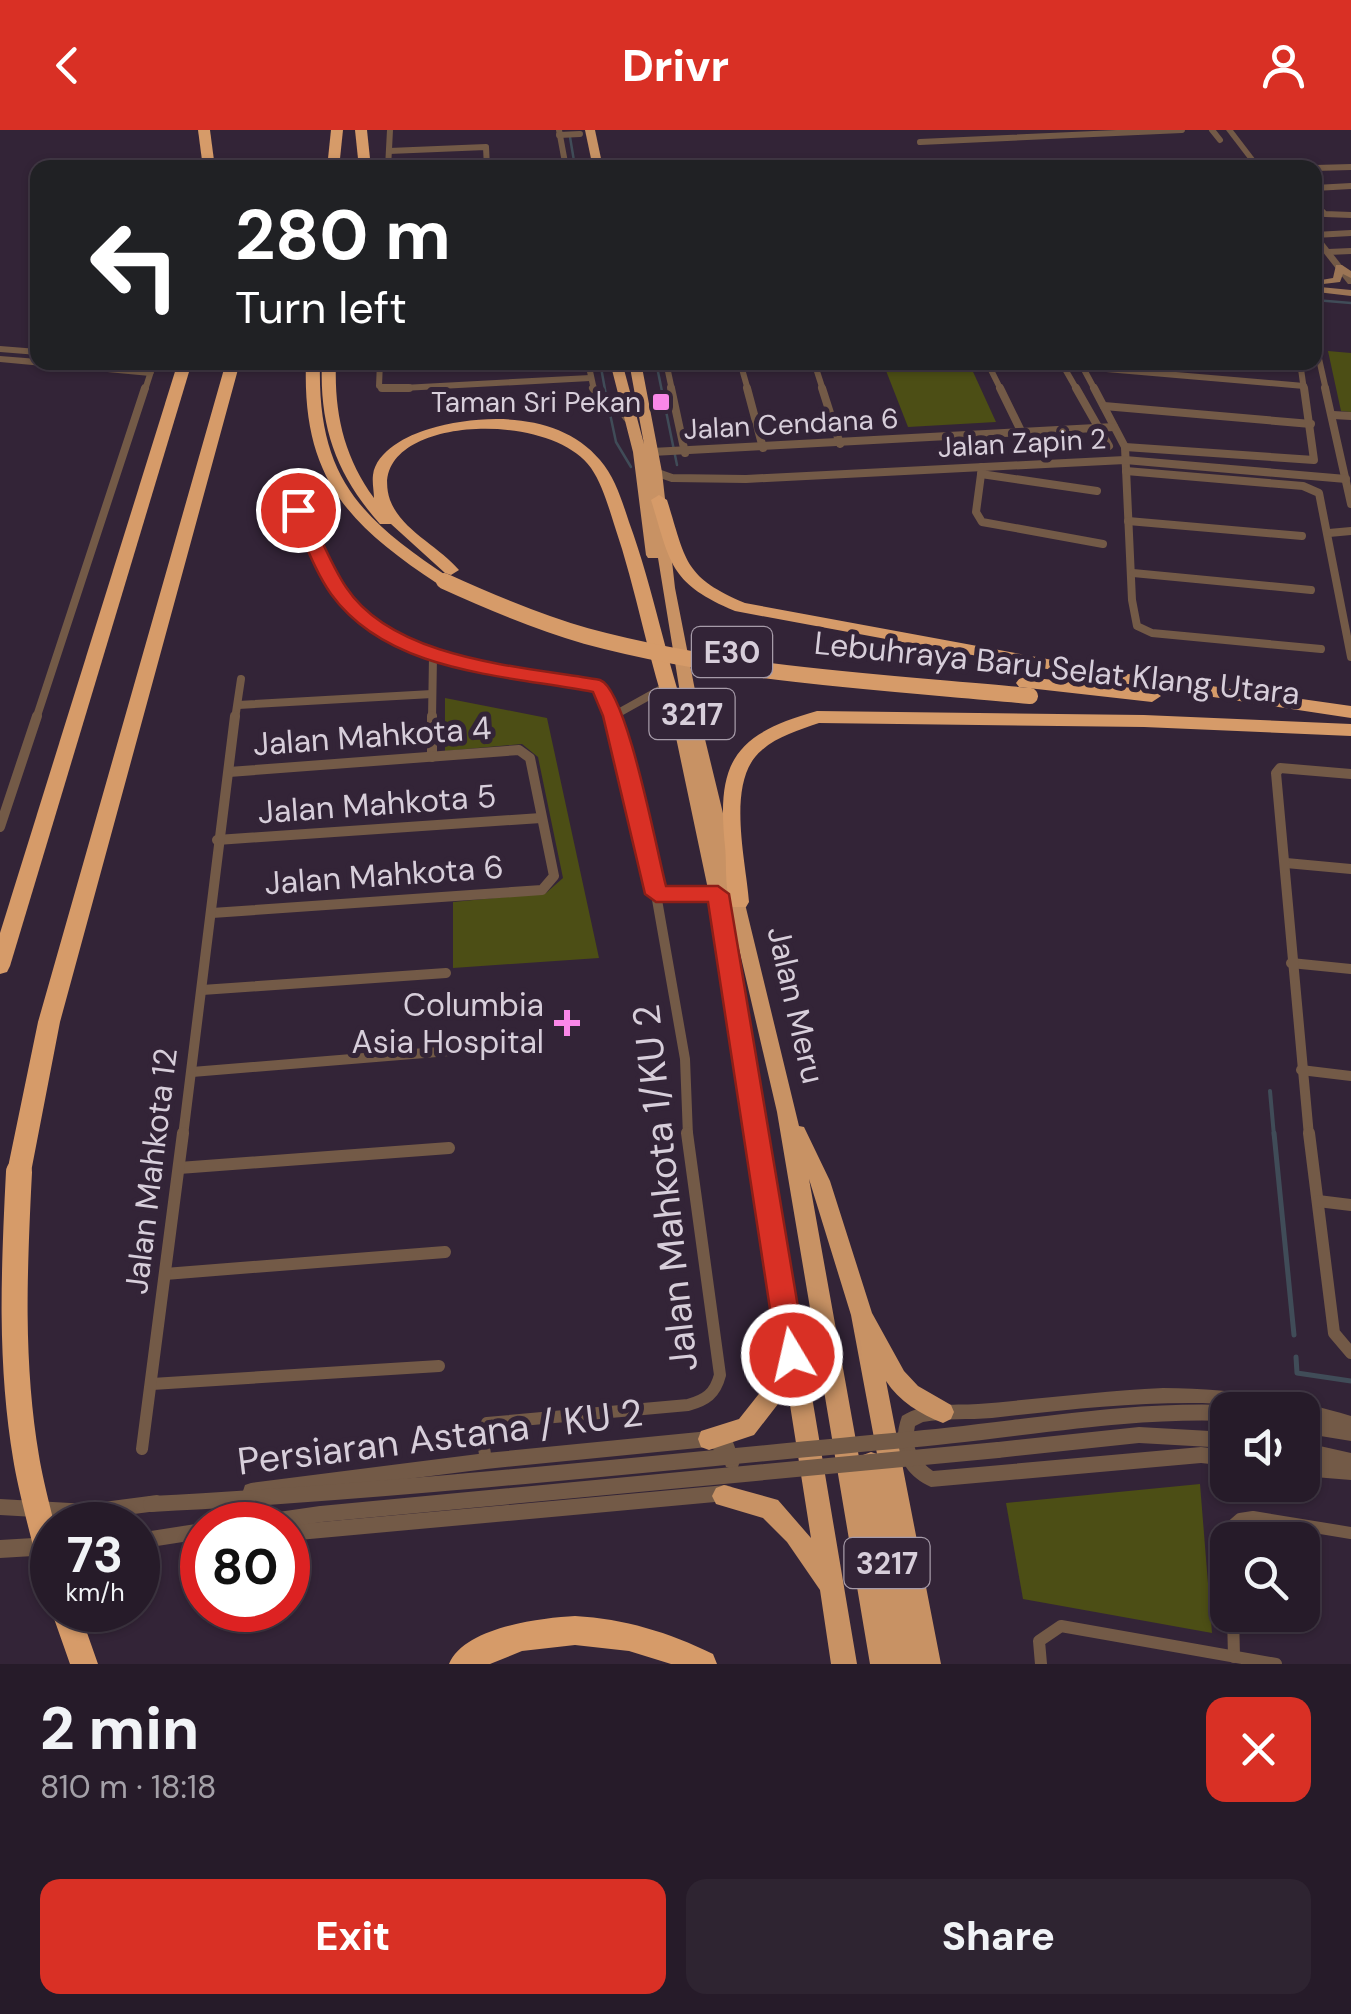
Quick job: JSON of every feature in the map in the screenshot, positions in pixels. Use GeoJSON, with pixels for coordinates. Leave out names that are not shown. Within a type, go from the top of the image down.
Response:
{"type":"FeatureCollection","features":[{"type":"Feature","properties":{"kind":"highway"},"geometry":{"type":"LineString","coordinates":[[204,130],[207,160]]}},
{"type":"Feature","properties":{"kind":"highway"},"geometry":{"type":"LineString","coordinates":[[334,160],[337,130]]}},
{"type":"Feature","properties":{"kind":"highway"},"geometry":{"type":"LineString","coordinates":[[347,160],[349,130]]}},
{"type":"Feature","properties":{"kind":"highway"},"geometry":{"type":"LineString","coordinates":[[361,130],[364,160]]}},
{"type":"Feature","properties":{"kind":"highway"},"geometry":{"type":"LineString","coordinates":[[583,131],[589,160]]}},
{"type":"Feature","properties":{"kind":"highway"},"geometry":{"type":"LineString","coordinates":[[0,966],[183,370]]}},
{"type":"Feature","properties":{"kind":"highway"},"geometry":{"type":"LineString","coordinates":[[37,1502],[18,1394],[12,1277],[19,1172],[49,1022],[231,370]]}},
{"type":"Feature","properties":{"kind":"highway","name":"Lebuhraya Baru Selat Klang Utara"},"geometry":{"type":"LineString","coordinates":[[313,370],[315,432],[334,484],[378,535],[528,620],[642,650],[716,662],[1351,714]]}},
{"type":"Feature","properties":{"kind":"highway","name":"Lebuhraya Baru Selat Klang Utara"},"geometry":{"type":"LineString","coordinates":[[329,370],[331,429],[352,481],[392,528],[448,576]]}},
{"type":"Feature","properties":{"kind":"highway","name":"Jalan Meru"},"geometry":{"type":"LineString","coordinates":[[619,370],[655,472],[668,588],[695,731],[787,1112],[883,1664]]}},
{"type":"Feature","properties":{"kind":"highway"},"geometry":{"type":"LineString","coordinates":[[625,370],[627,393]]}},
{"type":"Feature","properties":{"kind":"highway","name":"Jalan Meru"},"geometry":{"type":"LineString","coordinates":[[636,370],[681,728],[718,894],[844,1664]]}},
{"type":"Feature","properties":{"kind":"highway"},"geometry":{"type":"LineString","coordinates":[[448,576],[382,500],[380,478],[389,460],[412,440],[462,424],[512,422],[561,434],[584,450],[604,477],[637,568],[665,687],[681,728]]}},
{"type":"Feature","properties":{"kind":"highway"},"geometry":{"type":"LineString","coordinates":[[658,500],[675,562],[698,586],[741,607],[1128,679],[1351,714]]}},
{"type":"Feature","properties":{"kind":"highway","name":"Lebuhraya Baru Selat Klang Utara"},"geometry":{"type":"LineString","coordinates":[[1027,689],[1351,729]]}},
{"type":"Feature","properties":{"kind":"highway"},"geometry":{"type":"LineString","coordinates":[[739,902],[730,782],[738,762],[751,746],[779,728],[818,718],[1144,720],[1351,729]]}},
{"type":"Feature","properties":{"kind":"highway"},"geometry":{"type":"LineString","coordinates":[[787,1112],[820,1180],[862,1315],[896,1378],[910,1393],[943,1412]]}},
{"type":"Feature","properties":{"kind":"highway","name":"3217"},"geometry":{"type":"LineString","coordinates":[[862,1315],[928,1664]]}},
{"type":"Feature","properties":{"kind":"highway"},"geometry":{"type":"LineString","coordinates":[[709,1439],[746,1427],[770,1397],[792,1355]]}},
{"type":"Feature","properties":{"kind":"highway","name":"3217"},"geometry":{"type":"LineString","coordinates":[[869,1453],[903,1664]]}},
{"type":"Feature","properties":{"kind":"highway"},"geometry":{"type":"LineString","coordinates":[[724,1496],[770,1508],[794,1534],[831,1589]]}},
{"type":"Feature","properties":{"kind":"highway"},"geometry":{"type":"LineString","coordinates":[[463,1664],[497,1644],[558,1631],[608,1632],[683,1653],[703,1664]]}},
{"type":"Feature","properties":{"kind":"highway"},"geometry":{"type":"LineString","coordinates":[[73,1632],[84,1664]]}},
{"type":"Feature","properties":{"kind":"main road"},"geometry":{"type":"LineString","coordinates":[[1322,281],[1348,277]]}},
{"type":"Feature","properties":{"kind":"main road"},"geometry":{"type":"LineString","coordinates":[[1322,281],[1348,277]]}},
{"type":"Feature","properties":{"kind":"street"},"geometry":{"type":"LineString","coordinates":[[388,160],[390,130]]}},
{"type":"Feature","properties":{"kind":"street"},"geometry":{"type":"LineString","coordinates":[[920,142],[1182,130]]}},
{"type":"Feature","properties":{"kind":"street"},"geometry":{"type":"LineString","coordinates":[[1212,130],[1220,140]]}},
{"type":"Feature","properties":{"kind":"street"},"geometry":{"type":"LineString","coordinates":[[1229,130],[1253,160]]}},
{"type":"Feature","properties":{"kind":"street"},"geometry":{"type":"LineString","coordinates":[[565,160],[559,132],[583,131]]}},
{"type":"Feature","properties":{"kind":"street"},"geometry":{"type":"LineString","coordinates":[[389,151],[486,147],[487,160]]}},
{"type":"Feature","properties":{"kind":"street"},"geometry":{"type":"LineString","coordinates":[[1322,168],[1351,166]]}},
{"type":"Feature","properties":{"kind":"street"},"geometry":{"type":"LineString","coordinates":[[1322,188],[1351,186]]}},
{"type":"Feature","properties":{"kind":"street"},"geometry":{"type":"LineString","coordinates":[[1322,211],[1351,216]]}},
{"type":"Feature","properties":{"kind":"street"},"geometry":{"type":"LineString","coordinates":[[1322,236],[1351,233]]}},
{"type":"Feature","properties":{"kind":"street"},"geometry":{"type":"LineString","coordinates":[[1322,245],[1348,277]]}},
{"type":"Feature","properties":{"kind":"street"},"geometry":{"type":"LineString","coordinates":[[1328,252],[1351,251]]}},
{"type":"Feature","properties":{"kind":"street"},"geometry":{"type":"LineString","coordinates":[[0,349],[30,351]]}},
{"type":"Feature","properties":{"kind":"street"},"geometry":{"type":"LineString","coordinates":[[0,359],[30,361]]}},
{"type":"Feature","properties":{"kind":"street"},"geometry":{"type":"LineString","coordinates":[[0,827],[151,370]]}},
{"type":"Feature","properties":{"kind":"street"},"geometry":{"type":"LineString","coordinates":[[380,370],[379,386],[384,388],[590,378]]}},
{"type":"Feature","properties":{"kind":"street"},"geometry":{"type":"LineString","coordinates":[[589,370],[593,392],[624,410],[645,452]]}},
{"type":"Feature","properties":{"kind":"street"},"geometry":{"type":"LineString","coordinates":[[667,370],[679,454]]}},
{"type":"Feature","properties":{"kind":"street"},"geometry":{"type":"LineString","coordinates":[[742,370],[762,448]]}},
{"type":"Feature","properties":{"kind":"street"},"geometry":{"type":"LineString","coordinates":[[817,370],[840,444]]}},
{"type":"Feature","properties":{"kind":"street"},"geometry":{"type":"LineString","coordinates":[[991,370],[1022,433]]}},
{"type":"Feature","properties":{"kind":"street"},"geometry":{"type":"LineString","coordinates":[[1065,370],[1109,446]]}},
{"type":"Feature","properties":{"kind":"street"},"geometry":{"type":"LineString","coordinates":[[1085,370],[1124,447],[1134,622],[1144,631],[1321,649]]}},
{"type":"Feature","properties":{"kind":"street"},"geometry":{"type":"LineString","coordinates":[[1135,370],[1304,386]]}},
{"type":"Feature","properties":{"kind":"street"},"geometry":{"type":"LineString","coordinates":[[1124,447],[1309,461],[1316,457],[1301,370]]}},
{"type":"Feature","properties":{"kind":"street"},"geometry":{"type":"LineString","coordinates":[[1322,370],[1351,504]]}},
{"type":"Feature","properties":{"kind":"street"},"geometry":{"type":"LineString","coordinates":[[606,401],[627,393]]}},
{"type":"Feature","properties":{"kind":"street"},"geometry":{"type":"LineString","coordinates":[[1104,406],[1311,424]]}},
{"type":"Feature","properties":{"kind":"street"},"geometry":{"type":"LineString","coordinates":[[1333,415],[1351,416]]}},
{"type":"Feature","properties":{"kind":"street","name":"Jalan Cendana 6"},"geometry":{"type":"LineString","coordinates":[[645,452],[679,454],[1114,427]]}},
{"type":"Feature","properties":{"kind":"street","name":"Jalan Zapin 2"},"geometry":{"type":"LineString","coordinates":[[655,472],[700,480],[982,470],[1125,460],[1346,479]]}},
{"type":"Feature","properties":{"kind":"street"},"geometry":{"type":"LineString","coordinates":[[1097,492],[982,470],[976,512],[982,522],[1102,544]]}},
{"type":"Feature","properties":{"kind":"street"},"geometry":{"type":"LineString","coordinates":[[1126,471],[1312,489],[1322,498],[1351,657]]}},
{"type":"Feature","properties":{"kind":"street"},"geometry":{"type":"LineString","coordinates":[[298,510],[338,590],[369,624],[434,656],[600,687],[613,716],[656,894],[718,894]]}},
{"type":"Feature","properties":{"kind":"street"},"geometry":{"type":"LineString","coordinates":[[1128,521],[1302,536]]}},
{"type":"Feature","properties":{"kind":"street"},"geometry":{"type":"LineString","coordinates":[[1328,533],[1351,530]]}},
{"type":"Feature","properties":{"kind":"street"},"geometry":{"type":"LineString","coordinates":[[1133,573],[1311,590]]}},
{"type":"Feature","properties":{"kind":"street"},"geometry":{"type":"LineString","coordinates":[[432,758],[434,656]]}},
{"type":"Feature","properties":{"kind":"street","name":"Jalan Mahkota 12"},"geometry":{"type":"LineString","coordinates":[[142,1449],[212,913],[217,840],[241,680]]}},
{"type":"Feature","properties":{"kind":"street"},"geometry":{"type":"LineString","coordinates":[[613,716],[665,687]]}},
{"type":"Feature","properties":{"kind":"street"},"geometry":{"type":"LineString","coordinates":[[238,705],[432,694]]}},
{"type":"Feature","properties":{"kind":"street","name":"Jalan Mahkota 4"},"geometry":{"type":"LineString","coordinates":[[228,772],[519,750],[530,758],[541,818]]}},
{"type":"Feature","properties":{"kind":"street"},"geometry":{"type":"LineString","coordinates":[[1351,774],[1276,770],[1301,1070],[1334,1333],[1351,1353]]}},
{"type":"Feature","properties":{"kind":"street","name":"Jalan Mahkota 5"},"geometry":{"type":"LineString","coordinates":[[217,840],[541,818]]}},
{"type":"Feature","properties":{"kind":"street","name":"Jalan Mahkota 6"},"geometry":{"type":"LineString","coordinates":[[212,913],[542,890],[554,876],[541,818]]}},
{"type":"Feature","properties":{"kind":"street"},"geometry":{"type":"LineString","coordinates":[[1286,863],[1351,869]]}},
{"type":"Feature","properties":{"kind":"street","name":"Jalan Mahkota 1/KU 2"},"geometry":{"type":"LineString","coordinates":[[486,1460],[482,1434],[488,1423],[688,1405],[708,1399],[718,1388],[720,1374],[684,1108],[686,1059],[656,894]]}},
{"type":"Feature","properties":{"kind":"street"},"geometry":{"type":"LineString","coordinates":[[1291,963],[1351,969]]}},
{"type":"Feature","properties":{"kind":"street"},"geometry":{"type":"LineString","coordinates":[[202,990],[446,973]]}},
{"type":"Feature","properties":{"kind":"street"},"geometry":{"type":"LineString","coordinates":[[192,1072],[449,1052]]}},
{"type":"Feature","properties":{"kind":"street"},"geometry":{"type":"LineString","coordinates":[[1301,1070],[1351,1076]]}},
{"type":"Feature","properties":{"kind":"street"},"geometry":{"type":"LineString","coordinates":[[179,1168],[449,1148]]}},
{"type":"Feature","properties":{"kind":"street"},"geometry":{"type":"LineString","coordinates":[[1318,1200],[1351,1205]]}},
{"type":"Feature","properties":{"kind":"street"},"geometry":{"type":"LineString","coordinates":[[165,1274],[445,1252]]}},
{"type":"Feature","properties":{"kind":"street"},"geometry":{"type":"LineString","coordinates":[[152,1384],[439,1366]]}},
{"type":"Feature","properties":{"kind":"street"},"geometry":{"type":"LineString","coordinates":[[1210,1456],[931,1480],[915,1471],[910,1462],[904,1431],[914,1416],[1116,1395],[1201,1394],[1308,1408],[1351,1424]]}},
{"type":"Feature","properties":{"kind":"street","name":"Persiaran Astana / KU 2"},"geometry":{"type":"LineString","coordinates":[[310,1515],[869,1453],[1143,1414],[1210,1414]]}},
{"type":"Feature","properties":{"kind":"street"},"geometry":{"type":"LineString","coordinates":[[1320,1428],[1351,1433]]}},
{"type":"Feature","properties":{"kind":"street","name":"Persiaran Astana / KU 2"},"geometry":{"type":"LineString","coordinates":[[160,1504],[318,1496],[1140,1435],[1210,1439]]}},
{"type":"Feature","properties":{"kind":"street"},"geometry":{"type":"LineString","coordinates":[[310,1531],[724,1496],[734,1482],[733,1463],[727,1448],[709,1439]]}},
{"type":"Feature","properties":{"kind":"street","name":"Persiaran Astana / KU 2"},"geometry":{"type":"LineString","coordinates":[[160,1503],[486,1460],[709,1439]]}},
{"type":"Feature","properties":{"kind":"street"},"geometry":{"type":"LineString","coordinates":[[1320,1454],[1351,1461]]}},
{"type":"Feature","properties":{"kind":"street"},"geometry":{"type":"LineString","coordinates":[[1320,1469],[1351,1472]]}},
{"type":"Feature","properties":{"kind":"street","name":"Persiaran Astana / KU 2"},"geometry":{"type":"LineString","coordinates":[[0,1507],[30,1509]]}},
{"type":"Feature","properties":{"kind":"street"},"geometry":{"type":"LineString","coordinates":[[1241,1522],[1253,1517],[1284,1522]]}},
{"type":"Feature","properties":{"kind":"street"},"geometry":{"type":"LineString","coordinates":[[1320,1528],[1351,1533]]}},
{"type":"Feature","properties":{"kind":"street"},"geometry":{"type":"LineString","coordinates":[[0,1549],[30,1547]]}},
{"type":"Feature","properties":{"kind":"street"},"geometry":{"type":"LineString","coordinates":[[1041,1664],[1040,1641],[1061,1626],[1276,1664]]}},
{"type":"Feature","properties":{"kind":"street"},"geometry":{"type":"LineString","coordinates":[[1233,1632],[1234,1657]]}},
{"type":"Feature","properties":{"kind":"shaded area"},"geometry":{"type":"Polygon","coordinates":[[[1328,351],[1351,353],[1351,412],[1341,411],[1328,351]]]}},
{"type":"Feature","properties":{"kind":"shaded area"},"geometry":{"type":"Polygon","coordinates":[[[886,370],[972,370],[996,422],[908,427],[886,370]]]}},
{"type":"Feature","properties":{"kind":"shaded area"},"geometry":{"type":"Polygon","coordinates":[[[445,698],[547,718],[599,958],[453,968],[453,902],[546,893],[563,878],[538,757],[522,744],[445,751],[445,698]]]}},
{"type":"Feature","properties":{"kind":"shaded area"},"geometry":{"type":"Polygon","coordinates":[[[1200,1484],[1212,1633],[1023,1599],[1006,1503],[1200,1484]]]}},
{"type":"Feature","properties":{"kind":"waterway"},"geometry":{"type":"LineString","coordinates":[[570,137],[574,160]]}},
{"type":"Feature","properties":{"kind":"waterway"},"geometry":{"type":"LineString","coordinates":[[1322,301],[1351,303]]}},
{"type":"Feature","properties":{"kind":"waterway"},"geometry":{"type":"LineString","coordinates":[[601,370],[606,395]]}},
{"type":"Feature","properties":{"kind":"waterway"},"geometry":{"type":"LineString","coordinates":[[658,370],[677,465]]}},
{"type":"Feature","properties":{"kind":"waterway"},"geometry":{"type":"LineString","coordinates":[[609,409],[616,442],[631,467]]}},
{"type":"Feature","properties":{"kind":"waterway"},"geometry":{"type":"LineString","coordinates":[[1270,1091],[1274,1136]]}},
{"type":"Feature","properties":{"kind":"waterway"},"geometry":{"type":"LineString","coordinates":[[1274,1133],[1294,1335]]}},
{"type":"Feature","properties":{"kind":"waterway"},"geometry":{"type":"LineString","coordinates":[[1296,1357],[1297,1373],[1351,1381]]}},
{"type":"Feature","properties":{"kind":"place","name":"Taman Sri Pekan"},"geometry":{"type":"Point","coordinates":[661,402]}},
{"type":"Feature","properties":{"kind":"place","name":"Columbia Asia Hospital"},"geometry":{"type":"Point","coordinates":[567,1023]}},
{"type":"Feature","properties":{"kind":"route"},"geometry":{"type":"LineString","coordinates":[[298,510],[338,590],[369,624],[434,656],[600,687],[609,701],[656,894],[718,894],[792,1355]]}}]}
